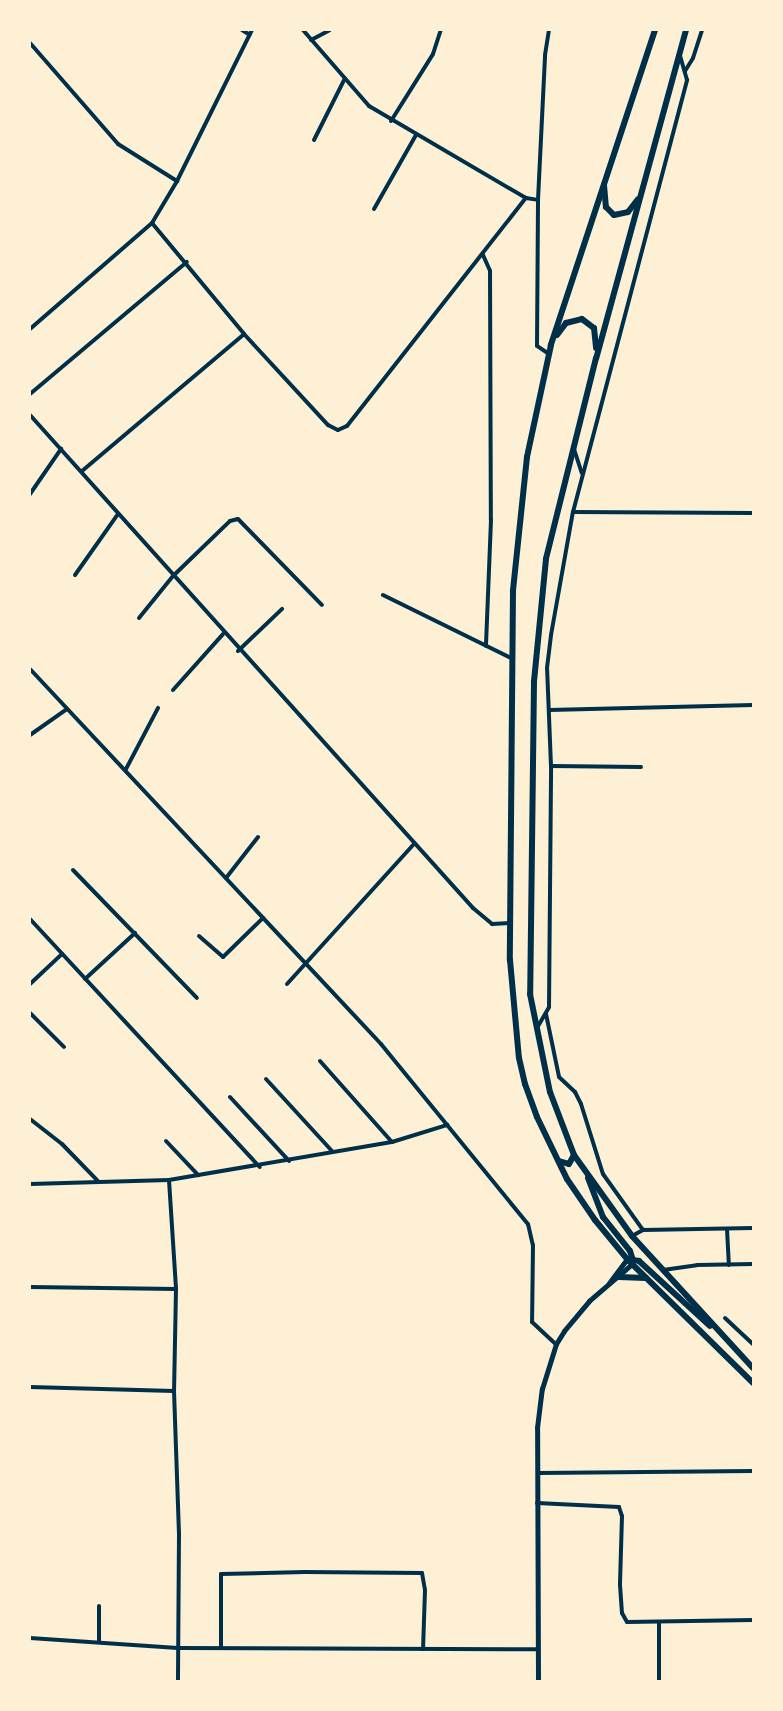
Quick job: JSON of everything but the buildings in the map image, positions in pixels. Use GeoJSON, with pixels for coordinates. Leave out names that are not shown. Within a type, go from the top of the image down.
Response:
{"type":"FeatureCollection","features":[{"type":"Feature","properties":{"kind":"highway"},"geometry":{"type":"LineString","coordinates":[[655,30],[551,345],[520,504],[513,591],[510,960],[519,1058],[537,1117],[578,1198],[646,1278],[753,1383]]}},
{"type":"Feature","properties":{"kind":"highway"},"geometry":{"type":"LineString","coordinates":[[686,30],[556,508],[546,559],[534,674],[530,957],[536,1030],[550,1092],[574,1155],[632,1236],[753,1368]]}},
{"type":"Feature","properties":{"kind":"highway"},"geometry":{"type":"LineString","coordinates":[[604,180],[606,207],[614,214],[628,212],[643,189]]}},
{"type":"Feature","properties":{"kind":"highway"},"geometry":{"type":"LineString","coordinates":[[551,345],[566,323],[582,319],[596,334],[596,358]]}},
{"type":"Feature","properties":{"kind":"highway"},"geometry":{"type":"LineString","coordinates":[[558,1160],[569,1164],[574,1155]]}},
{"type":"Feature","properties":{"kind":"highway"},"geometry":{"type":"LineString","coordinates":[[586,1172],[603,1217],[631,1260],[729,1343]]}},
{"type":"Feature","properties":{"kind":"highway"},"geometry":{"type":"LineString","coordinates":[[619,1277],[646,1278]]}},
{"type":"Feature","properties":{"kind":"street"},"geometry":{"type":"LineString","coordinates":[[30,329],[152,223],[177,181],[251,32],[242,30]]}},
{"type":"Feature","properties":{"kind":"street"},"geometry":{"type":"LineString","coordinates":[[303,30],[369,106],[391,121],[526,198],[538,200]]}},
{"type":"Feature","properties":{"kind":"street"},"geometry":{"type":"LineString","coordinates":[[311,40],[330,30]]}},
{"type":"Feature","properties":{"kind":"street"},"geometry":{"type":"LineString","coordinates":[[391,121],[433,54],[441,30]]}},
{"type":"Feature","properties":{"kind":"street"},"geometry":{"type":"LineString","coordinates":[[549,30],[545,55],[538,200],[537,346],[549,354]]}},
{"type":"Feature","properties":{"kind":"street"},"geometry":{"type":"LineString","coordinates":[[685,71],[693,58],[702,30]]}},
{"type":"Feature","properties":{"kind":"street"},"geometry":{"type":"LineString","coordinates":[[30,43],[118,144],[177,181]]}},
{"type":"Feature","properties":{"kind":"street"},"geometry":{"type":"LineString","coordinates":[[536,1030],[549,1007],[551,766],[548,668],[551,635],[573,512],[582,475],[687,80],[679,54]]}},
{"type":"Feature","properties":{"kind":"street"},"geometry":{"type":"LineString","coordinates":[[314,140],[345,78]]}},
{"type":"Feature","properties":{"kind":"street"},"geometry":{"type":"LineString","coordinates":[[374,209],[416,135]]}},
{"type":"Feature","properties":{"kind":"street"},"geometry":{"type":"LineString","coordinates":[[152,223],[187,262],[244,334],[328,425],[338,430],[343,429],[483,255],[526,198]]}},
{"type":"Feature","properties":{"kind":"street"},"geometry":{"type":"LineString","coordinates":[[483,255],[490,271],[491,520],[486,646]]}},
{"type":"Feature","properties":{"kind":"street"},"geometry":{"type":"LineString","coordinates":[[30,394],[187,262]]}},
{"type":"Feature","properties":{"kind":"street"},"geometry":{"type":"LineString","coordinates":[[82,472],[244,334]]}},
{"type":"Feature","properties":{"kind":"street"},"geometry":{"type":"LineString","coordinates":[[30,415],[223,634],[486,921],[503,926],[510,923]]}},
{"type":"Feature","properties":{"kind":"street"},"geometry":{"type":"LineString","coordinates":[[574,447],[582,475]]}},
{"type":"Feature","properties":{"kind":"street"},"geometry":{"type":"LineString","coordinates":[[30,494],[61,449]]}},
{"type":"Feature","properties":{"kind":"street"},"geometry":{"type":"LineString","coordinates":[[573,512],[753,513]]}},
{"type":"Feature","properties":{"kind":"street"},"geometry":{"type":"LineString","coordinates":[[75,574],[118,514]]}},
{"type":"Feature","properties":{"kind":"street"},"geometry":{"type":"LineString","coordinates":[[139,618],[172,576],[230,521],[238,519],[322,605]]}},
{"type":"Feature","properties":{"kind":"street"},"geometry":{"type":"LineString","coordinates":[[383,595],[513,659]]}},
{"type":"Feature","properties":{"kind":"street"},"geometry":{"type":"LineString","coordinates":[[238,650],[282,609]]}},
{"type":"Feature","properties":{"kind":"street"},"geometry":{"type":"LineString","coordinates":[[173,690],[223,634]]}},
{"type":"Feature","properties":{"kind":"street"},"geometry":{"type":"LineString","coordinates":[[30,669],[126,769],[381,1044],[528,1224],[533,1245],[532,1322],[556,1344]]}},
{"type":"Feature","properties":{"kind":"street"},"geometry":{"type":"LineString","coordinates":[[549,710],[753,704]]}},
{"type":"Feature","properties":{"kind":"street"},"geometry":{"type":"LineString","coordinates":[[126,769],[158,708]]}},
{"type":"Feature","properties":{"kind":"street"},"geometry":{"type":"LineString","coordinates":[[30,735],[67,709]]}},
{"type":"Feature","properties":{"kind":"street"},"geometry":{"type":"LineString","coordinates":[[551,766],[641,767]]}},
{"type":"Feature","properties":{"kind":"street"},"geometry":{"type":"LineString","coordinates":[[226,878],[258,837]]}},
{"type":"Feature","properties":{"kind":"street"},"geometry":{"type":"LineString","coordinates":[[287,984],[308,965],[415,844]]}},
{"type":"Feature","properties":{"kind":"street"},"geometry":{"type":"LineString","coordinates":[[72,870],[197,998]]}},
{"type":"Feature","properties":{"kind":"street"},"geometry":{"type":"LineString","coordinates":[[199,936],[223,957],[263,918]]}},
{"type":"Feature","properties":{"kind":"street"},"geometry":{"type":"LineString","coordinates":[[30,919],[260,1167]]}},
{"type":"Feature","properties":{"kind":"street"},"geometry":{"type":"LineString","coordinates":[[85,979],[135,933]]}},
{"type":"Feature","properties":{"kind":"street"},"geometry":{"type":"LineString","coordinates":[[30,984],[62,954]]}},
{"type":"Feature","properties":{"kind":"street"},"geometry":{"type":"LineString","coordinates":[[30,1013],[64,1047]]}},
{"type":"Feature","properties":{"kind":"street"},"geometry":{"type":"LineString","coordinates":[[546,1014],[559,1077],[575,1092],[581,1104],[603,1174],[643,1230]]}},
{"type":"Feature","properties":{"kind":"street"},"geometry":{"type":"LineString","coordinates":[[320,1061],[392,1142]]}},
{"type":"Feature","properties":{"kind":"street"},"geometry":{"type":"LineString","coordinates":[[266,1079],[332,1151]]}},
{"type":"Feature","properties":{"kind":"street"},"geometry":{"type":"LineString","coordinates":[[230,1097],[289,1161]]}},
{"type":"Feature","properties":{"kind":"street"},"geometry":{"type":"LineString","coordinates":[[30,1119],[62,1144],[98,1181]]}},
{"type":"Feature","properties":{"kind":"street"},"geometry":{"type":"LineString","coordinates":[[30,1184],[169,1180],[260,1167],[332,1151],[392,1142],[447,1125]]}},
{"type":"Feature","properties":{"kind":"street"},"geometry":{"type":"LineString","coordinates":[[166,1141],[198,1175]]}},
{"type":"Feature","properties":{"kind":"street"},"geometry":{"type":"LineString","coordinates":[[169,1180],[176,1289],[174,1391],[179,1534],[178,1681]]}},
{"type":"Feature","properties":{"kind":"street"},"geometry":{"type":"LineString","coordinates":[[632,1236],[643,1230],[753,1228]]}},
{"type":"Feature","properties":{"kind":"street"},"geometry":{"type":"LineString","coordinates":[[728,1229],[728,1265]]}},
{"type":"Feature","properties":{"kind":"street"},"geometry":{"type":"LineString","coordinates":[[606,1286],[619,1277],[631,1260]]}},
{"type":"Feature","properties":{"kind":"street"},"geometry":{"type":"LineString","coordinates":[[538,1681],[537,1503],[539,1408],[556,1344],[577,1314],[631,1260]]}},
{"type":"Feature","properties":{"kind":"street"},"geometry":{"type":"LineString","coordinates":[[663,1270],[753,1264]]}},
{"type":"Feature","properties":{"kind":"street"},"geometry":{"type":"LineString","coordinates":[[30,1287],[176,1289]]}},
{"type":"Feature","properties":{"kind":"street"},"geometry":{"type":"LineString","coordinates":[[725,1318],[753,1344]]}},
{"type":"Feature","properties":{"kind":"street"},"geometry":{"type":"LineString","coordinates":[[30,1387],[174,1391]]}},
{"type":"Feature","properties":{"kind":"street"},"geometry":{"type":"LineString","coordinates":[[538,1472],[753,1471]]}},
{"type":"Feature","properties":{"kind":"street"},"geometry":{"type":"LineString","coordinates":[[537,1503],[619,1507],[622,1516],[620,1585],[622,1613],[627,1622],[753,1620]]}},
{"type":"Feature","properties":{"kind":"street"},"geometry":{"type":"LineString","coordinates":[[221,1648],[221,1574],[315,1572],[422,1573],[425,1590],[423,1648]]}},
{"type":"Feature","properties":{"kind":"street"},"geometry":{"type":"LineString","coordinates":[[99,1606],[99,1642]]}},
{"type":"Feature","properties":{"kind":"street"},"geometry":{"type":"LineString","coordinates":[[658,1681],[659,1622]]}},
{"type":"Feature","properties":{"kind":"street"},"geometry":{"type":"LineString","coordinates":[[30,1638],[178,1648],[538,1649]]}}]}
